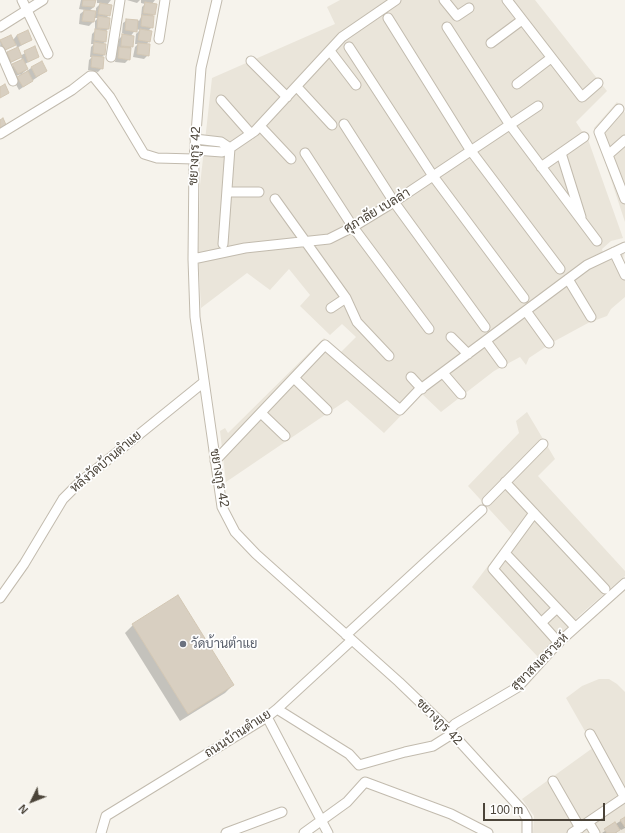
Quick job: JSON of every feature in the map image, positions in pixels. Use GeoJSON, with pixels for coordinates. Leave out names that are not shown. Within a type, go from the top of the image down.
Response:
{"type":"FeatureCollection","features":[{"type":"Feature","properties":{"kind":"street"},"geometry":{"type":"LineString","coordinates":[[22,0],[28,8],[48,54]]}},
{"type":"Feature","properties":{"kind":"street"},"geometry":{"type":"LineString","coordinates":[[0,27],[42,0]]}},
{"type":"Feature","properties":{"kind":"street"},"geometry":{"type":"LineString","coordinates":[[111,57],[120,0]]}},
{"type":"Feature","properties":{"kind":"street"},"geometry":{"type":"LineString","coordinates":[[159,39],[165,0]]}},
{"type":"Feature","properties":{"kind":"street","name":"ชยางกูร 42"},"geometry":{"type":"LineString","coordinates":[[217,0],[201,68],[194,154],[193,259],[195,317],[222,507],[235,532],[256,554],[450,732],[522,810],[527,819],[527,833]]}},
{"type":"Feature","properties":{"kind":"street"},"geometry":{"type":"LineString","coordinates":[[0,134],[72,90],[90,76],[93,76],[110,97],[144,154],[157,158],[222,152],[251,134],[260,126],[342,37],[396,0]]}},
{"type":"Feature","properties":{"kind":"street"},"geometry":{"type":"LineString","coordinates":[[444,0],[457,16],[469,8]]}},
{"type":"Feature","properties":{"kind":"street"},"geometry":{"type":"LineString","coordinates":[[507,0],[582,96],[598,83]]}},
{"type":"Feature","properties":{"kind":"street"},"geometry":{"type":"LineString","coordinates":[[388,18],[471,151],[560,270]]}},
{"type":"Feature","properties":{"kind":"street"},"geometry":{"type":"LineString","coordinates":[[491,43],[522,20]]}},
{"type":"Feature","properties":{"kind":"street"},"geometry":{"type":"LineString","coordinates":[[447,27],[510,125],[597,241]]}},
{"type":"Feature","properties":{"kind":"street"},"geometry":{"type":"LineString","coordinates":[[349,46],[433,176],[524,298]]}},
{"type":"Feature","properties":{"kind":"street"},"geometry":{"type":"LineString","coordinates":[[0,51],[14,81]]}},
{"type":"Feature","properties":{"kind":"street"},"geometry":{"type":"LineString","coordinates":[[330,51],[356,85]]}},
{"type":"Feature","properties":{"kind":"street"},"geometry":{"type":"LineString","coordinates":[[516,84],[552,58]]}},
{"type":"Feature","properties":{"kind":"street"},"geometry":{"type":"LineString","coordinates":[[251,60],[287,97]]}},
{"type":"Feature","properties":{"kind":"street"},"geometry":{"type":"LineString","coordinates":[[297,87],[332,125]]}},
{"type":"Feature","properties":{"kind":"street"},"geometry":{"type":"LineString","coordinates":[[221,100],[251,134]]}},
{"type":"Feature","properties":{"kind":"street","name":"ศุภาลัย เบลล่า"},"geometry":{"type":"LineString","coordinates":[[193,259],[245,248],[329,239],[353,227],[394,202],[538,106]]}},
{"type":"Feature","properties":{"kind":"street"},"geometry":{"type":"LineString","coordinates":[[619,109],[599,132],[625,199]]}},
{"type":"Feature","properties":{"kind":"street"},"geometry":{"type":"LineString","coordinates":[[344,124],[394,202],[486,327]]}},
{"type":"Feature","properties":{"kind":"street"},"geometry":{"type":"LineString","coordinates":[[260,126],[291,159]]}},
{"type":"Feature","properties":{"kind":"street"},"geometry":{"type":"LineString","coordinates":[[541,167],[584,137]]}},
{"type":"Feature","properties":{"kind":"street"},"geometry":{"type":"LineString","coordinates":[[195,139],[221,142],[230,148]]}},
{"type":"Feature","properties":{"kind":"street"},"geometry":{"type":"LineString","coordinates":[[608,155],[625,140]]}},
{"type":"Feature","properties":{"kind":"street"},"geometry":{"type":"LineString","coordinates":[[223,244],[230,148]]}},
{"type":"Feature","properties":{"kind":"street"},"geometry":{"type":"LineString","coordinates":[[305,153],[353,227],[429,329]]}},
{"type":"Feature","properties":{"kind":"street"},"geometry":{"type":"LineString","coordinates":[[561,153],[584,223]]}},
{"type":"Feature","properties":{"kind":"street"},"geometry":{"type":"LineString","coordinates":[[227,192],[259,192]]}},
{"type":"Feature","properties":{"kind":"street"},"geometry":{"type":"LineString","coordinates":[[275,198],[304,242],[346,298],[357,322],[389,356]]}},
{"type":"Feature","properties":{"kind":"street"},"geometry":{"type":"LineString","coordinates":[[215,461],[325,345],[400,410],[422,388],[587,265],[625,247]]}},
{"type":"Feature","properties":{"kind":"street"},"geometry":{"type":"LineString","coordinates":[[614,252],[625,275]]}},
{"type":"Feature","properties":{"kind":"street"},"geometry":{"type":"LineString","coordinates":[[568,279],[591,317]]}},
{"type":"Feature","properties":{"kind":"street"},"geometry":{"type":"LineString","coordinates":[[330,308],[346,298]]}},
{"type":"Feature","properties":{"kind":"street"},"geometry":{"type":"LineString","coordinates":[[526,311],[549,343]]}},
{"type":"Feature","properties":{"kind":"street"},"geometry":{"type":"LineString","coordinates":[[451,337],[468,354]]}},
{"type":"Feature","properties":{"kind":"street"},"geometry":{"type":"LineString","coordinates":[[486,341],[502,362]]}},
{"type":"Feature","properties":{"kind":"street"},"geometry":{"type":"LineString","coordinates":[[443,373],[460,394]]}},
{"type":"Feature","properties":{"kind":"street"},"geometry":{"type":"LineString","coordinates":[[412,377],[422,388]]}},
{"type":"Feature","properties":{"kind":"street"},"geometry":{"type":"LineString","coordinates":[[294,378],[327,410]]}},
{"type":"Feature","properties":{"kind":"street","name":"หลังวัดบ้านตำแย"},"geometry":{"type":"LineString","coordinates":[[0,598],[24,564],[63,499],[79,483],[204,382]]}},
{"type":"Feature","properties":{"kind":"street"},"geometry":{"type":"LineString","coordinates":[[261,413],[285,436]]}},
{"type":"Feature","properties":{"kind":"street"},"geometry":{"type":"LineString","coordinates":[[487,501],[543,444]]}},
{"type":"Feature","properties":{"kind":"street"},"geometry":{"type":"LineString","coordinates":[[505,482],[605,589]]}},
{"type":"Feature","properties":{"kind":"street"},"geometry":{"type":"LineString","coordinates":[[277,709],[482,510]]}},
{"type":"Feature","properties":{"kind":"street"},"geometry":{"type":"LineString","coordinates":[[534,513],[493,569],[559,642]]}},
{"type":"Feature","properties":{"kind":"street"},"geometry":{"type":"LineString","coordinates":[[505,553],[575,627]]}},
{"type":"Feature","properties":{"kind":"street","name":"สุขาสงเคราะห์"},"geometry":{"type":"LineString","coordinates":[[450,732],[455,724],[514,690],[559,642],[625,584]]}},
{"type":"Feature","properties":{"kind":"street"},"geometry":{"type":"LineString","coordinates":[[541,623],[557,608]]}},
{"type":"Feature","properties":{"kind":"street","name":"ถนนบ้านตำแย"},"geometry":{"type":"LineString","coordinates":[[101,833],[106,816],[267,717],[277,709],[349,754],[359,765],[433,746],[450,732]]}},
{"type":"Feature","properties":{"kind":"street"},"geometry":{"type":"LineString","coordinates":[[267,717],[328,833]]}},
{"type":"Feature","properties":{"kind":"street"},"geometry":{"type":"LineString","coordinates":[[553,781],[576,831],[625,798],[590,734]]}},
{"type":"Feature","properties":{"kind":"street"},"geometry":{"type":"LineString","coordinates":[[304,833],[347,802],[365,782],[451,814],[488,833]]}},
{"type":"Feature","properties":{"kind":"street"},"geometry":{"type":"LineString","coordinates":[[226,833],[282,812]]}},
{"type":"Feature","properties":{"kind":"street"},"geometry":{"type":"LineString","coordinates":[[589,823],[595,833]]}},
{"type":"Feature","properties":{"kind":"shaded area"},"geometry":{"type":"Polygon","coordinates":[[[340,0],[535,0],[607,91],[576,122],[582,131],[585,131],[623,238],[611,241],[602,249],[603,253],[625,244],[623,260],[625,264],[625,297],[611,309],[607,316],[588,323],[553,342],[529,358],[526,365],[520,357],[494,371],[441,412],[422,394],[384,433],[347,400],[226,482],[220,431],[225,428],[228,433],[324,338],[340,353],[356,337],[342,324],[330,335],[300,306],[310,295],[289,269],[270,290],[247,273],[201,308],[198,252],[200,185],[212,78],[335,24],[327,7],[340,0]]]}},
{"type":"Feature","properties":{"kind":"shaded area"},"geometry":{"type":"Polygon","coordinates":[[[617,102],[625,113],[625,222],[594,128],[617,102]]]}},
{"type":"Feature","properties":{"kind":"shaded area"},"geometry":{"type":"Polygon","coordinates":[[[527,412],[555,459],[538,476],[625,571],[625,576],[581,614],[538,657],[472,587],[512,534],[468,486],[519,433],[516,421],[527,412]]]}},
{"type":"Feature","properties":{"kind":"shaded area"},"geometry":{"type":"Polygon","coordinates":[[[599,679],[609,679],[625,692],[625,833],[533,833],[534,816],[522,799],[594,747],[566,698],[582,686],[599,679]]]}},
{"type":"Feature","properties":{"kind":"building"},"geometry":{"type":"Polygon","coordinates":[[[83,0],[96,0],[94,7],[82,6],[83,0]]]}},
{"type":"Feature","properties":{"kind":"building"},"geometry":{"type":"Polygon","coordinates":[[[145,2],[157,4],[155,15],[143,13],[145,2]]]}},
{"type":"Feature","properties":{"kind":"building"},"geometry":{"type":"Polygon","coordinates":[[[100,3],[112,5],[110,16],[98,14],[100,3]]]}},
{"type":"Feature","properties":{"kind":"building"},"geometry":{"type":"Polygon","coordinates":[[[84,10],[96,11],[94,22],[82,21],[84,10]]]}},
{"type":"Feature","properties":{"kind":"building"},"geometry":{"type":"Polygon","coordinates":[[[142,15],[154,16],[153,28],[141,26],[142,15]]]}},
{"type":"Feature","properties":{"kind":"building"},"geometry":{"type":"Polygon","coordinates":[[[98,16],[110,18],[109,29],[97,28],[98,16]]]}},
{"type":"Feature","properties":{"kind":"building"},"geometry":{"type":"Polygon","coordinates":[[[126,19],[138,20],[137,32],[125,30],[126,19]]]}},
{"type":"Feature","properties":{"kind":"building"},"geometry":{"type":"Polygon","coordinates":[[[95,29],[107,31],[106,42],[94,40],[95,29]]]}},
{"type":"Feature","properties":{"kind":"building"},"geometry":{"type":"Polygon","coordinates":[[[140,29],[152,31],[150,42],[138,40],[140,29]]]}},
{"type":"Feature","properties":{"kind":"building"},"geometry":{"type":"Polygon","coordinates":[[[28,30],[32,40],[21,45],[17,35],[28,30]]]}},
{"type":"Feature","properties":{"kind":"building"},"geometry":{"type":"Polygon","coordinates":[[[122,34],[134,36],[133,47],[121,46],[122,34]]]}},
{"type":"Feature","properties":{"kind":"building"},"geometry":{"type":"Polygon","coordinates":[[[11,35],[16,45],[5,50],[0,40],[11,35]]]}},
{"type":"Feature","properties":{"kind":"building"},"geometry":{"type":"Polygon","coordinates":[[[94,42],[106,44],[105,55],[93,53],[94,42]]]}},
{"type":"Feature","properties":{"kind":"building"},"geometry":{"type":"Polygon","coordinates":[[[138,43],[150,44],[149,56],[137,54],[138,43]]]}},
{"type":"Feature","properties":{"kind":"building"},"geometry":{"type":"Polygon","coordinates":[[[35,46],[39,57],[28,62],[24,51],[35,46]]]}},
{"type":"Feature","properties":{"kind":"building"},"geometry":{"type":"Polygon","coordinates":[[[18,47],[22,57],[11,62],[7,52],[18,47]]]}},
{"type":"Feature","properties":{"kind":"building"},"geometry":{"type":"Polygon","coordinates":[[[119,47],[131,48],[130,60],[118,58],[119,47]]]}},
{"type":"Feature","properties":{"kind":"building"},"geometry":{"type":"Polygon","coordinates":[[[92,56],[104,57],[103,69],[91,67],[92,56]]]}},
{"type":"Feature","properties":{"kind":"building"},"geometry":{"type":"Polygon","coordinates":[[[23,59],[28,69],[18,74],[12,64],[23,59]]]}},
{"type":"Feature","properties":{"kind":"building"},"geometry":{"type":"Polygon","coordinates":[[[42,61],[47,71],[36,77],[31,67],[42,61]]]}},
{"type":"Feature","properties":{"kind":"building"},"geometry":{"type":"Polygon","coordinates":[[[28,71],[33,81],[23,87],[17,77],[28,71]]]}},
{"type":"Feature","properties":{"kind":"building"},"geometry":{"type":"Polygon","coordinates":[[[5,84],[9,93],[0,98],[0,87],[5,84]]]}},
{"type":"Feature","properties":{"kind":"building"},"geometry":{"type":"Polygon","coordinates":[[[3,118],[7,127],[0,131],[0,120],[3,118]]]}},
{"type":"Feature","properties":{"kind":"building"},"geometry":{"type":"Polygon","coordinates":[[[178,595],[234,685],[188,714],[132,624],[178,595]]]}},
{"type":"Feature","properties":{"kind":"building"},"geometry":{"type":"Polygon","coordinates":[[[625,817],[625,827],[620,820],[625,817]]]}},
{"type":"Feature","properties":{"kind":"building"},"geometry":{"type":"Polygon","coordinates":[[[615,822],[620,830],[615,833],[607,833],[604,829],[615,822]]]}},
{"type":"Feature","properties":{"kind":"place","name":"วัดบ้านตำแย"},"geometry":{"type":"Point","coordinates":[183,644]}}]}
